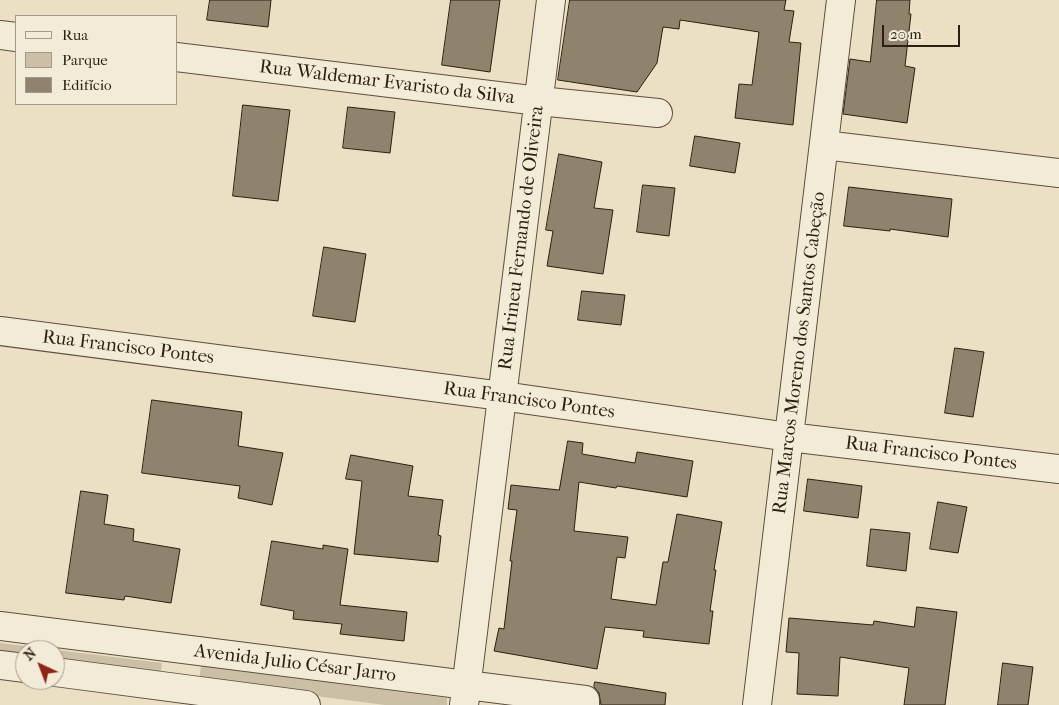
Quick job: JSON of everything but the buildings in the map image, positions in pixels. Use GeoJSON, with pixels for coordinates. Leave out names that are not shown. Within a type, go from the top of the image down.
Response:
{"type":"FeatureCollection","features":[{"type":"Feature","properties":{"kind":"street","name":"Rua Irineu Fernando de Oliveira"},"geometry":{"type":"LineString","coordinates":[[465,695],[551,0]]}},
{"type":"Feature","properties":{"kind":"street","name":"Rua Marcos Moreno dos Santos Cabeção"},"geometry":{"type":"LineString","coordinates":[[757,705],[841,0]]}},
{"type":"Feature","properties":{"kind":"street"},"geometry":{"type":"LineString","coordinates":[[0,35],[15,37]]}},
{"type":"Feature","properties":{"kind":"street","name":"Rua Waldemar Evaristo da Silva"},"geometry":{"type":"LineString","coordinates":[[178,56],[539,101],[658,113]]}},
{"type":"Feature","properties":{"kind":"street"},"geometry":{"type":"LineString","coordinates":[[824,145],[1059,173]]}},
{"type":"Feature","properties":{"kind":"street","name":"Rua Francisco Pontes"},"geometry":{"type":"LineString","coordinates":[[0,331],[502,396],[790,437],[1059,469]]}},
{"type":"Feature","properties":{"kind":"street","name":"Avenida Julio César Jarro"},"geometry":{"type":"LineString","coordinates":[[0,626],[194,651],[465,695],[586,700],[585,705]]}},
{"type":"Feature","properties":{"kind":"street"},"geometry":{"type":"LineString","coordinates":[[188,697],[194,651]]}},
{"type":"Feature","properties":{"kind":"street"},"geometry":{"type":"LineString","coordinates":[[0,665],[15,667]]}},
{"type":"Feature","properties":{"kind":"street","name":"Avenida Julio César Jarro"},"geometry":{"type":"LineString","coordinates":[[65,674],[188,697],[306,705]]}},
{"type":"Feature","properties":{"kind":"green space"},"geometry":{"type":"Polygon","coordinates":[[[0,643],[15,645],[15,658],[0,656],[0,643]]]}},
{"type":"Feature","properties":{"kind":"green space"},"geometry":{"type":"Polygon","coordinates":[[[65,651],[162,663],[160,676],[65,664],[65,651]]]}},
{"type":"Feature","properties":{"kind":"green space"},"geometry":{"type":"Polygon","coordinates":[[[201,666],[447,698],[447,705],[385,705],[199,681],[201,666]]]}}]}
